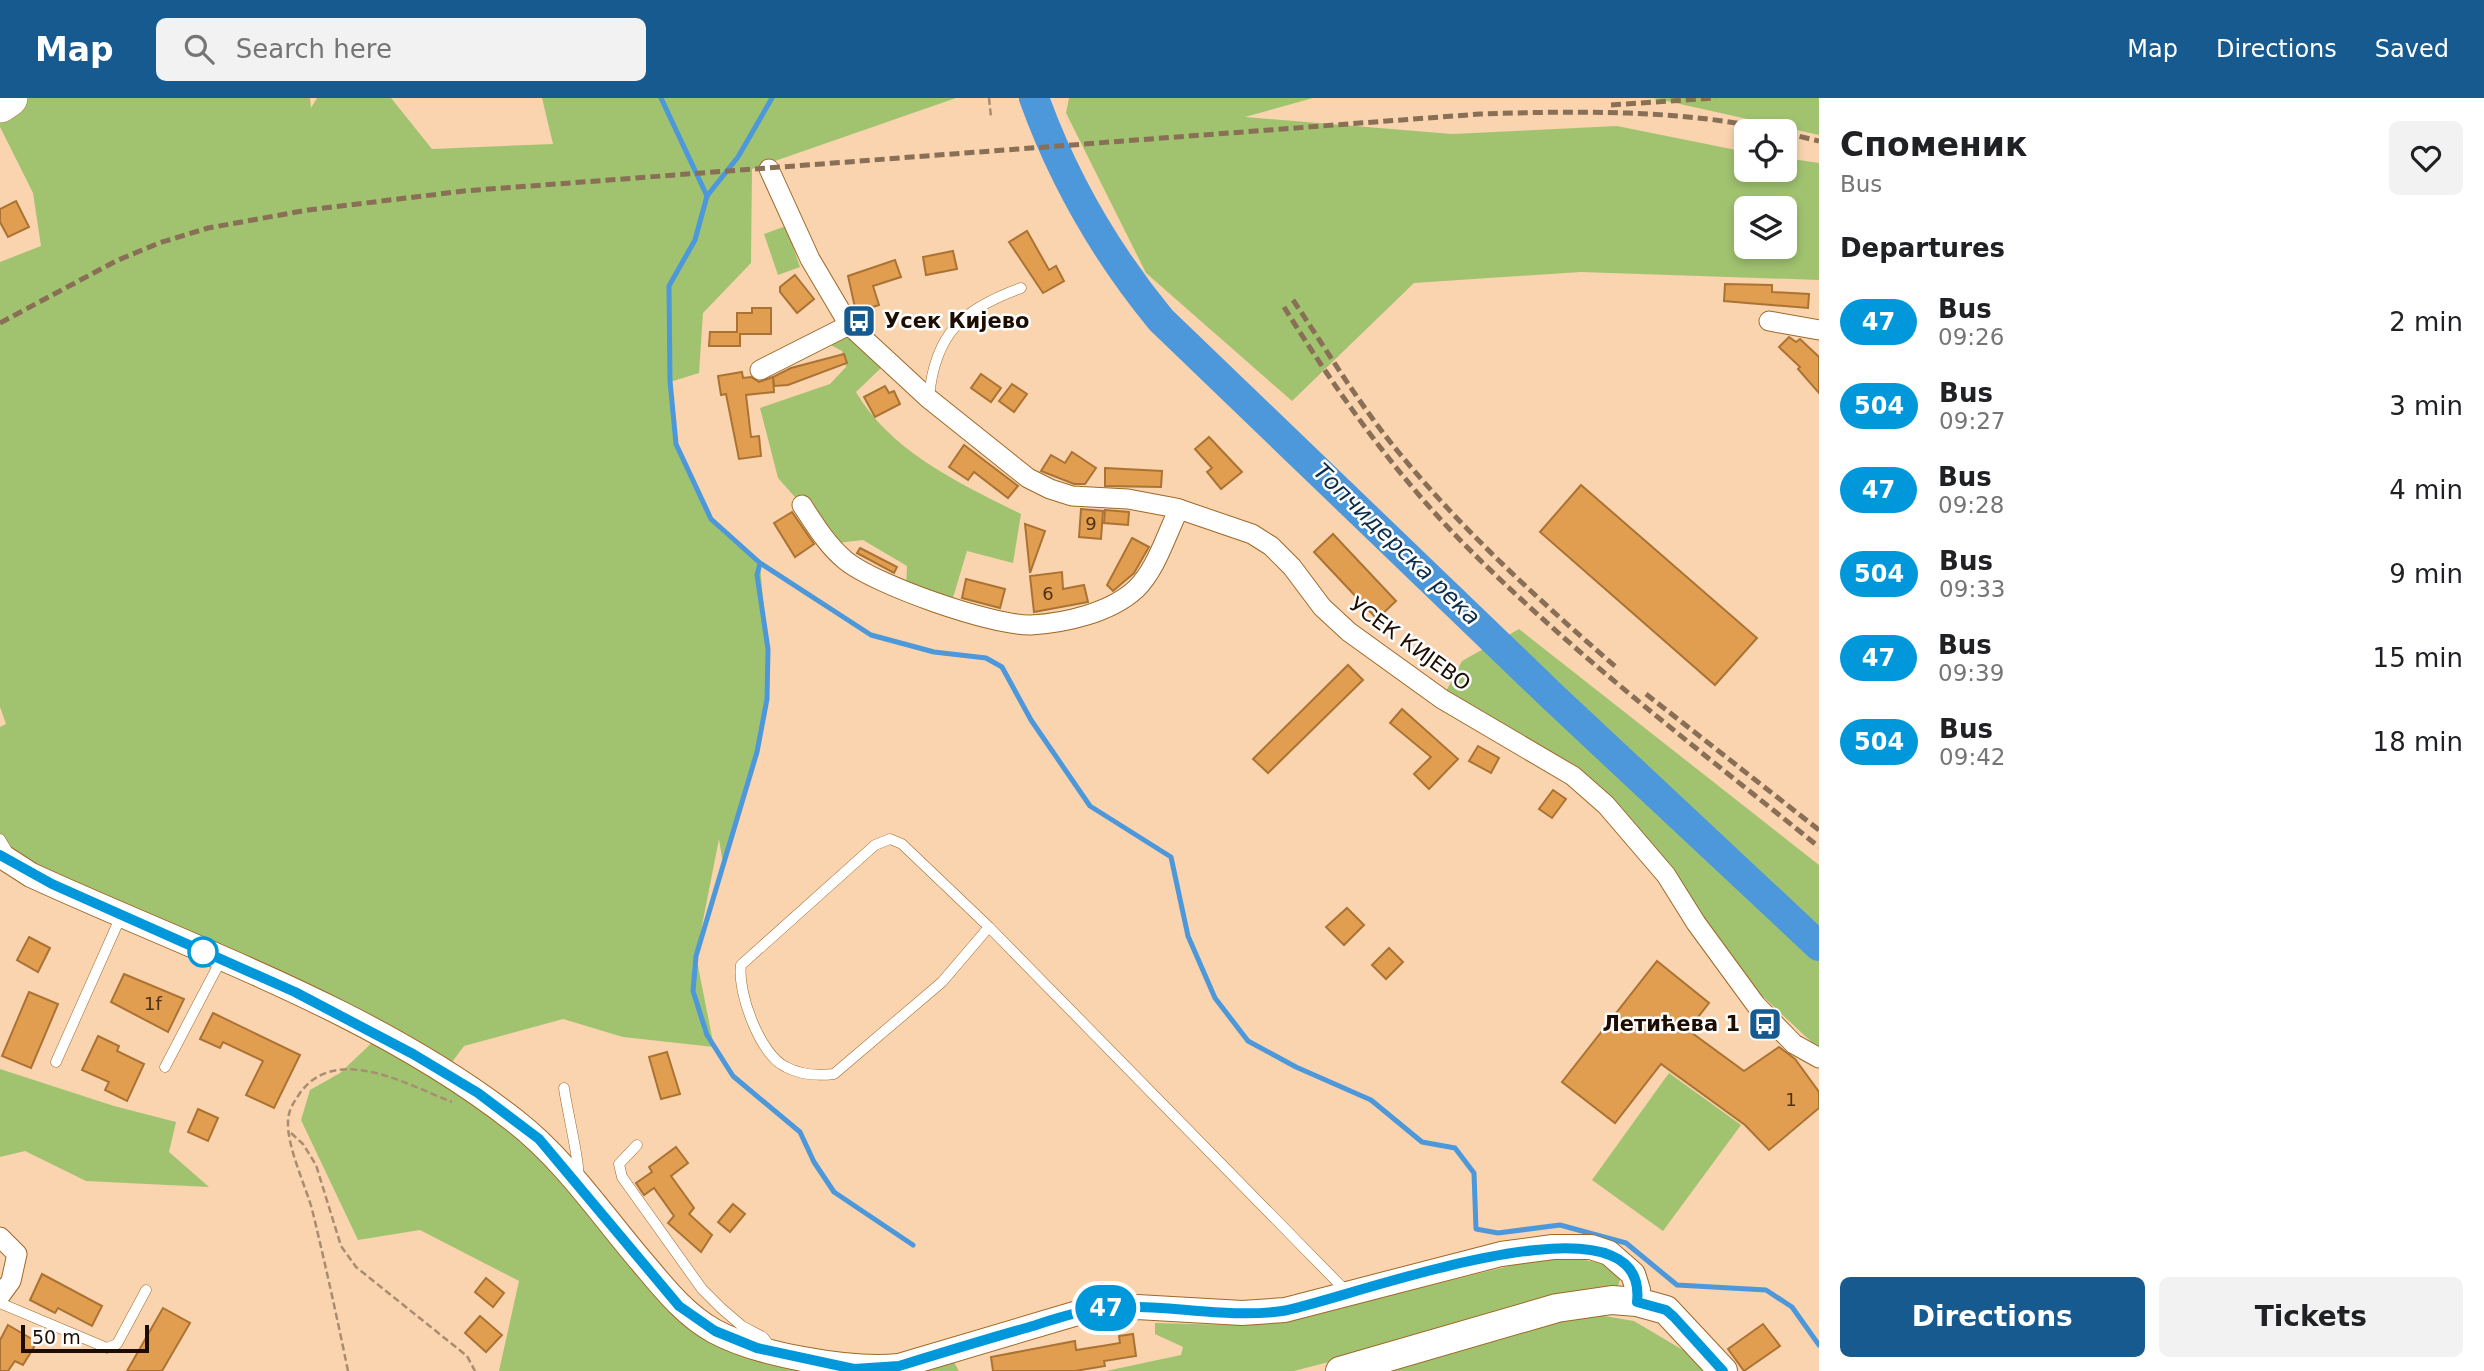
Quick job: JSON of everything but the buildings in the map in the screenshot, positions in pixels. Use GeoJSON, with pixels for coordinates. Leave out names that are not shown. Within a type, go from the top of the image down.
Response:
{"type":"FeatureCollection","features":[{"type":"Feature","properties":{"kind":"highway"},"geometry":{"type":"LineString","coordinates":[[0,104],[9,98]]}},
{"type":"Feature","properties":{"kind":"main road"},"geometry":{"type":"LineString","coordinates":[[1340,1371],[1557,1308],[1612,1300],[1637,1302],[1666,1310],[1723,1371]]}},
{"type":"Feature","properties":{"kind":"street","name":"УСЕК КИЈЕВО"},"geometry":{"type":"LineString","coordinates":[[769,169],[810,259],[849,325],[929,398],[1028,478],[1051,489],[1072,496],[1128,499],[1179,509],[1252,534],[1271,546],[1292,567],[1322,607],[1349,632],[1442,699],[1573,776],[1606,806],[1666,875],[1696,923],[1756,1005],[1794,1044],[1819,1058]]}},
{"type":"Feature","properties":{"kind":"street"},"geometry":{"type":"LineString","coordinates":[[1769,321],[1819,330]]}},
{"type":"Feature","properties":{"kind":"street"},"geometry":{"type":"LineString","coordinates":[[760,370],[849,325]]}},
{"type":"Feature","properties":{"kind":"street"},"geometry":{"type":"LineString","coordinates":[[803,505],[828,544],[869,576],[922,597],[1028,625],[1069,620],[1118,602],[1134,590],[1148,575],[1179,509]]}},
{"type":"Feature","properties":{"kind":"street"},"geometry":{"type":"LineString","coordinates":[[7,860],[121,915],[295,992],[413,1054],[507,1114],[539,1139],[679,1306],[715,1331],[774,1351],[854,1369],[879,1369],[899,1366],[1081,1311],[1137,1307],[1272,1312],[1501,1254],[1553,1247],[1591,1247],[1609,1252],[1624,1264],[1637,1283],[1637,1302]]}},
{"type":"Feature","properties":{"kind":"street"},"geometry":{"type":"LineString","coordinates":[[0,1237],[17,1254],[11,1280],[0,1296]]}},
{"type":"Feature","properties":{"kind":"lane"},"geometry":{"type":"LineString","coordinates":[[929,398],[931,371],[947,336],[965,315],[992,299],[1021,288]]}},
{"type":"Feature","properties":{"kind":"lane"},"geometry":{"type":"LineString","coordinates":[[0,839],[7,860]]}},
{"type":"Feature","properties":{"kind":"lane"},"geometry":{"type":"LineString","coordinates":[[989,927],[942,982],[834,1074],[814,1076],[785,1067],[770,1055],[754,1026],[740,978],[741,965],[875,845],[890,839],[902,844],[989,927],[1349,1294]]}},
{"type":"Feature","properties":{"kind":"lane"},"geometry":{"type":"LineString","coordinates":[[56,1062],[121,915]]}},
{"type":"Feature","properties":{"kind":"lane"},"geometry":{"type":"LineString","coordinates":[[165,1067],[221,959]]}},
{"type":"Feature","properties":{"kind":"lane"},"geometry":{"type":"LineString","coordinates":[[564,1088],[569,1124],[580,1168],[576,1181]]}},
{"type":"Feature","properties":{"kind":"lane"},"geometry":{"type":"LineString","coordinates":[[637,1145],[619,1164],[622,1177],[702,1289],[742,1326],[763,1337],[774,1351]]}},
{"type":"Feature","properties":{"kind":"lane"},"geometry":{"type":"LineString","coordinates":[[0,1303],[107,1348],[117,1345],[146,1290]]}},
{"type":"Feature","properties":{"kind":"path"},"geometry":{"type":"LineString","coordinates":[[989,98],[991,117]]}},
{"type":"Feature","properties":{"kind":"path"},"geometry":{"type":"LineString","coordinates":[[348,1371],[323,1255],[289,1131],[291,1106],[307,1084],[324,1072],[375,1072],[463,1107]]}},
{"type":"Feature","properties":{"kind":"path"},"geometry":{"type":"LineString","coordinates":[[289,1131],[303,1144],[316,1165],[341,1246],[356,1267],[467,1356],[475,1371]]}},
{"type":"Feature","properties":{"kind":"green space"},"geometry":{"type":"Polygon","coordinates":[[[0,98],[310,98],[311,108],[317,98],[391,98],[432,149],[553,144],[542,98],[956,98],[752,169],[751,263],[703,313],[699,373],[670,382],[676,444],[711,519],[760,563],[767,647],[767,698],[761,739],[723,864],[719,839],[696,956],[714,1047],[623,1037],[563,1019],[464,1046],[444,1073],[478,1093],[679,1306],[757,1347],[954,1362],[959,1371],[499,1371],[519,1281],[420,1230],[358,1240],[301,1120],[310,1090],[340,1073],[379,1036],[0,855],[0,727],[6,724],[0,707],[0,262],[41,246],[33,193],[0,127],[0,98]]]}},
{"type":"Feature","properties":{"kind":"green space"},"geometry":{"type":"Polygon","coordinates":[[[1069,98],[1313,98],[1245,117],[1452,134],[1617,126],[1734,150],[1734,182],[1797,182],[1797,160],[1819,163],[1819,280],[1581,272],[1414,283],[1292,401],[1146,273],[1066,113],[1069,98]]]}},
{"type":"Feature","properties":{"kind":"green space"},"geometry":{"type":"Polygon","coordinates":[[[1653,98],[1819,98],[1819,135],[1797,130],[1797,119],[1747,119],[1653,98]]]}},
{"type":"Feature","properties":{"kind":"green space"},"geometry":{"type":"Polygon","coordinates":[[[786,226],[800,267],[778,275],[764,234],[786,226]]]}},
{"type":"Feature","properties":{"kind":"green space"},"geometry":{"type":"Polygon","coordinates":[[[843,333],[881,368],[856,392],[888,432],[929,464],[1021,514],[1013,563],[967,551],[952,601],[906,587],[907,566],[863,540],[828,544],[802,505],[778,478],[760,408],[830,384],[846,367],[842,351],[825,342],[843,333]]]}},
{"type":"Feature","properties":{"kind":"green space"},"geometry":{"type":"Polygon","coordinates":[[[1519,629],[1819,865],[1819,1049],[1726,962],[1573,776],[1442,699],[1462,661],[1519,629]]]}},
{"type":"Feature","properties":{"kind":"green space"},"geometry":{"type":"Polygon","coordinates":[[[0,1069],[114,1106],[176,1122],[169,1152],[209,1187],[86,1181],[25,1151],[0,1157],[0,1069]]]}},
{"type":"Feature","properties":{"kind":"green space"},"geometry":{"type":"Polygon","coordinates":[[[1669,1073],[1741,1125],[1663,1231],[1592,1180],[1669,1073]]]}},
{"type":"Feature","properties":{"kind":"green space"},"geometry":{"type":"Polygon","coordinates":[[[1554,1255],[1609,1264],[1620,1279],[1618,1287],[1294,1371],[1106,1371],[1181,1355],[1183,1347],[1155,1334],[1155,1323],[1234,1325],[1293,1319],[1554,1255]]]}},
{"type":"Feature","properties":{"kind":"green space"},"geometry":{"type":"Polygon","coordinates":[[[1557,1308],[1634,1321],[1698,1359],[1709,1371],[1340,1371],[1557,1308]]]}},
{"type":"Feature","properties":{"kind":"waterway"},"geometry":{"type":"LineString","coordinates":[[661,98],[707,196],[695,240],[669,286],[670,381],[676,444],[711,519],[760,563]]}},
{"type":"Feature","properties":{"kind":"waterway"},"geometry":{"type":"LineString","coordinates":[[707,196],[738,157],[772,98]]}},
{"type":"Feature","properties":{"kind":"waterway","name":"Топчидерска река"},"geometry":{"type":"LineString","coordinates":[[1034,98],[1059,158],[1088,215],[1122,268],[1161,320],[1554,698],[1819,946]]}},
{"type":"Feature","properties":{"kind":"waterway"},"geometry":{"type":"LineString","coordinates":[[913,1245],[834,1192],[814,1162],[800,1132],[733,1076],[707,1035],[693,991],[696,956],[757,752],[767,699],[768,649],[757,575],[760,563],[871,635],[934,652],[986,658],[1002,667],[1031,720],[1090,806],[1171,857],[1188,936],[1215,998],[1248,1041],[1296,1067],[1371,1100],[1422,1142],[1455,1148],[1474,1173],[1476,1229],[1498,1233],[1560,1225],[1626,1243],[1677,1285],[1766,1290],[1792,1307],[1819,1345]]}},
{"type":"Feature","properties":{"kind":"railway"},"geometry":{"type":"LineString","coordinates":[[1611,105],[1716,98]]}},
{"type":"Feature","properties":{"kind":"railway"},"geometry":{"type":"LineString","coordinates":[[0,323],[116,261],[159,243],[208,228],[308,210],[464,191],[1480,114],[1629,113],[1734,123]]}},
{"type":"Feature","properties":{"kind":"railway"},"geometry":{"type":"LineString","coordinates":[[1797,136],[1819,141]]}},
{"type":"Feature","properties":{"kind":"railway"},"geometry":{"type":"LineString","coordinates":[[1293,300],[1371,417],[1425,483],[1504,566],[1617,668]]}},
{"type":"Feature","properties":{"kind":"railway"},"geometry":{"type":"LineString","coordinates":[[1284,307],[1366,428],[1411,486],[1460,540],[1590,660],[1819,847]]}},
{"type":"Feature","properties":{"kind":"railway"},"geometry":{"type":"LineString","coordinates":[[1646,694],[1819,830]]}},
{"type":"Feature","properties":{"kind":"bus line","name":"47"},"geometry":{"type":"LineString","coordinates":[[0,855],[31,874],[116,914],[295,992],[413,1054],[478,1093],[539,1139],[679,1306],[715,1331],[757,1348],[854,1369],[879,1369],[899,1366],[1081,1311],[1137,1307],[1242,1313],[1272,1312],[1501,1254],[1553,1247],[1591,1247],[1609,1252],[1624,1264],[1637,1283],[1637,1302],[1666,1310],[1702,1345],[1723,1371]]}},
{"type":"Feature","properties":{"kind":"place","name":"Усек Кијево"},"geometry":{"type":"Point","coordinates":[859,321]}},
{"type":"Feature","properties":{"kind":"place","name":"Летићева 1"},"geometry":{"type":"Point","coordinates":[1765,1024]}}]}
